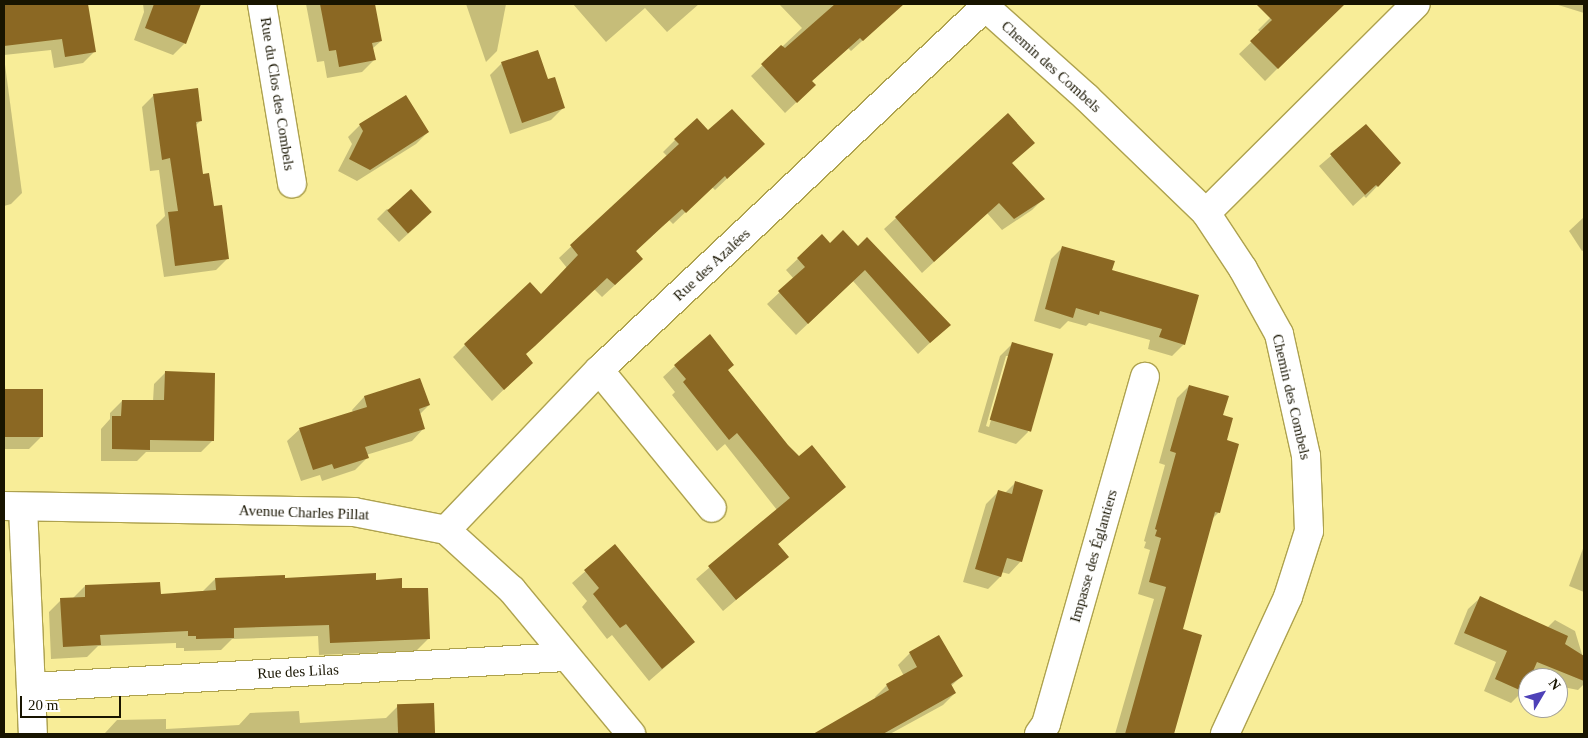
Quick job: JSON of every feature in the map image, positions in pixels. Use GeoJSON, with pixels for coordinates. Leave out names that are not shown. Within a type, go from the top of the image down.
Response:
{"type":"FeatureCollection","features":[{"type":"Feature","properties":{"kind":"street","name":"Rue du Clos des Combels"},"geometry":{"type":"LineString","coordinates":[[262,4],[292,184]]}},
{"type":"Feature","properties":{"kind":"street"},"geometry":{"type":"LineString","coordinates":[[1206,213],[1416,4]]}},
{"type":"Feature","properties":{"kind":"street","name":"Chemin des Combels"},"geometry":{"type":"LineString","coordinates":[[984,5],[1086,97],[1206,213],[1242,268],[1279,334],[1306,456],[1308,531],[1288,597],[1225,734]]}},
{"type":"Feature","properties":{"kind":"street","name":"Rue des Azalées"},"geometry":{"type":"LineString","coordinates":[[446,530],[599,370],[984,5]]}},
{"type":"Feature","properties":{"kind":"street"},"geometry":{"type":"LineString","coordinates":[[599,370],[712,508]]}},
{"type":"Feature","properties":{"kind":"street","name":"Impasse des Églantiers"},"geometry":{"type":"LineString","coordinates":[[1039,734],[1046,724],[1145,377]]}},
{"type":"Feature","properties":{"kind":"street"},"geometry":{"type":"LineString","coordinates":[[13,507],[33,734]]}},
{"type":"Feature","properties":{"kind":"street","name":"Avenue Charles Pillat"},"geometry":{"type":"LineString","coordinates":[[13,507],[354,512],[446,530]]}},
{"type":"Feature","properties":{"kind":"street"},"geometry":{"type":"LineString","coordinates":[[446,530],[512,590],[631,734]]}},
{"type":"Feature","properties":{"kind":"street","name":"Rue des Lilas"},"geometry":{"type":"LineString","coordinates":[[30,687],[566,657]]}},
{"type":"Feature","properties":{"kind":"building"},"geometry":{"type":"Polygon","coordinates":[[[4,4],[88,4],[96,52],[65,57],[62,39],[4,46],[4,4]]]}},
{"type":"Feature","properties":{"kind":"building"},"geometry":{"type":"Polygon","coordinates":[[[154,4],[201,4],[186,44],[145,28],[154,4]]]}},
{"type":"Feature","properties":{"kind":"building"},"geometry":{"type":"Polygon","coordinates":[[[320,4],[375,4],[382,41],[372,43],[376,60],[339,67],[336,50],[329,51],[320,4]]]}},
{"type":"Feature","properties":{"kind":"building"},"geometry":{"type":"Polygon","coordinates":[[[835,4],[904,4],[863,41],[860,38],[812,81],[816,85],[797,103],[761,64],[781,45],[785,48],[835,4]]]}},
{"type":"Feature","properties":{"kind":"building"},"geometry":{"type":"Polygon","coordinates":[[[1256,4],[1345,4],[1278,69],[1250,41],[1272,20],[1256,4]]]}},
{"type":"Feature","properties":{"kind":"building"},"geometry":{"type":"Polygon","coordinates":[[[538,50],[548,79],[555,77],[565,108],[522,123],[501,62],[538,50]]]}},
{"type":"Feature","properties":{"kind":"building"},"geometry":{"type":"Polygon","coordinates":[[[198,88],[202,121],[196,122],[203,174],[209,173],[214,206],[222,205],[229,259],[175,266],[168,212],[178,211],[170,158],[162,160],[153,94],[198,88]]]}},
{"type":"Feature","properties":{"kind":"building"},"geometry":{"type":"Polygon","coordinates":[[[406,95],[429,132],[370,170],[349,159],[363,131],[359,124],[406,95]]]}},
{"type":"Feature","properties":{"kind":"building"},"geometry":{"type":"Polygon","coordinates":[[[732,109],[765,144],[727,179],[725,176],[686,213],[682,209],[636,251],[643,259],[615,285],[607,278],[526,354],[533,363],[504,390],[464,344],[530,282],[541,294],[578,255],[570,245],[679,144],[674,139],[697,118],[708,130],[732,109]]]}},
{"type":"Feature","properties":{"kind":"building"},"geometry":{"type":"Polygon","coordinates":[[[1008,113],[1035,143],[1012,163],[1045,199],[1014,219],[999,203],[934,262],[895,217],[1008,113]]]}},
{"type":"Feature","properties":{"kind":"building"},"geometry":{"type":"Polygon","coordinates":[[[1366,124],[1401,163],[1378,187],[1376,185],[1365,195],[1330,154],[1366,124]]]}},
{"type":"Feature","properties":{"kind":"building"},"geometry":{"type":"Polygon","coordinates":[[[411,189],[432,212],[408,233],[387,210],[411,189]]]}},
{"type":"Feature","properties":{"kind":"building"},"geometry":{"type":"Polygon","coordinates":[[[843,230],[858,246],[867,237],[951,325],[930,343],[865,270],[808,324],[778,291],[805,267],[797,258],[822,234],[830,243],[843,230]]]}},
{"type":"Feature","properties":{"kind":"building"},"geometry":{"type":"Polygon","coordinates":[[[1062,246],[1115,261],[1112,270],[1199,295],[1185,345],[1159,337],[1162,329],[1100,311],[1099,315],[1076,308],[1073,318],[1045,309],[1062,246]]]}},
{"type":"Feature","properties":{"kind":"building"},"geometry":{"type":"Polygon","coordinates":[[[710,334],[734,365],[728,370],[788,445],[799,456],[812,445],[846,487],[778,544],[789,557],[736,600],[708,566],[790,498],[737,433],[729,440],[683,382],[686,379],[674,365],[710,334]]]}},
{"type":"Feature","properties":{"kind":"building"},"geometry":{"type":"Polygon","coordinates":[[[1012,342],[1053,354],[1031,432],[990,420],[1012,342]]]}},
{"type":"Feature","properties":{"kind":"building"},"geometry":{"type":"Polygon","coordinates":[[[165,371],[215,373],[214,441],[150,440],[150,450],[112,449],[112,416],[121,416],[122,400],[164,400],[165,371]]]}},
{"type":"Feature","properties":{"kind":"building"},"geometry":{"type":"Polygon","coordinates":[[[420,378],[430,405],[419,409],[425,429],[365,447],[369,458],[334,469],[332,464],[313,470],[299,428],[367,407],[364,396],[420,378]]]}},
{"type":"Feature","properties":{"kind":"building"},"geometry":{"type":"Polygon","coordinates":[[[1189,385],[1229,396],[1223,415],[1233,418],[1227,440],[1239,444],[1220,513],[1215,512],[1183,629],[1202,635],[1174,734],[1125,734],[1166,587],[1149,582],[1161,538],[1155,536],[1157,530],[1155,529],[1176,453],[1170,451],[1189,385]]]}},
{"type":"Feature","properties":{"kind":"building"},"geometry":{"type":"Polygon","coordinates":[[[4,389],[43,389],[43,437],[4,437],[4,389]]]}},
{"type":"Feature","properties":{"kind":"building"},"geometry":{"type":"Polygon","coordinates":[[[1015,481],[1043,490],[1022,562],[1007,558],[1001,577],[975,569],[998,490],[1012,494],[1015,481]]]}},
{"type":"Feature","properties":{"kind":"building"},"geometry":{"type":"Polygon","coordinates":[[[615,544],[695,642],[662,669],[626,624],[620,628],[593,594],[599,588],[584,570],[615,544]]]}},
{"type":"Feature","properties":{"kind":"building"},"geometry":{"type":"Polygon","coordinates":[[[376,573],[376,580],[402,578],[402,588],[428,588],[430,639],[330,643],[329,625],[234,628],[234,638],[196,639],[196,636],[188,636],[188,631],[100,635],[101,645],[63,647],[60,598],[85,597],[85,585],[160,582],[161,594],[216,590],[215,578],[285,575],[285,578],[376,573]]]}},
{"type":"Feature","properties":{"kind":"building"},"geometry":{"type":"Polygon","coordinates":[[[1480,596],[1568,636],[1565,644],[1584,656],[1584,681],[1568,675],[1568,668],[1552,668],[1537,662],[1534,668],[1518,668],[1518,689],[1495,679],[1507,651],[1464,633],[1480,596]]]}},
{"type":"Feature","properties":{"kind":"building"},"geometry":{"type":"Polygon","coordinates":[[[939,635],[963,676],[951,684],[956,693],[883,734],[813,734],[889,690],[886,684],[917,667],[909,652],[939,635]]]}},
{"type":"Feature","properties":{"kind":"building"},"geometry":{"type":"Polygon","coordinates":[[[434,703],[435,734],[398,734],[397,704],[434,703]]]}}]}
